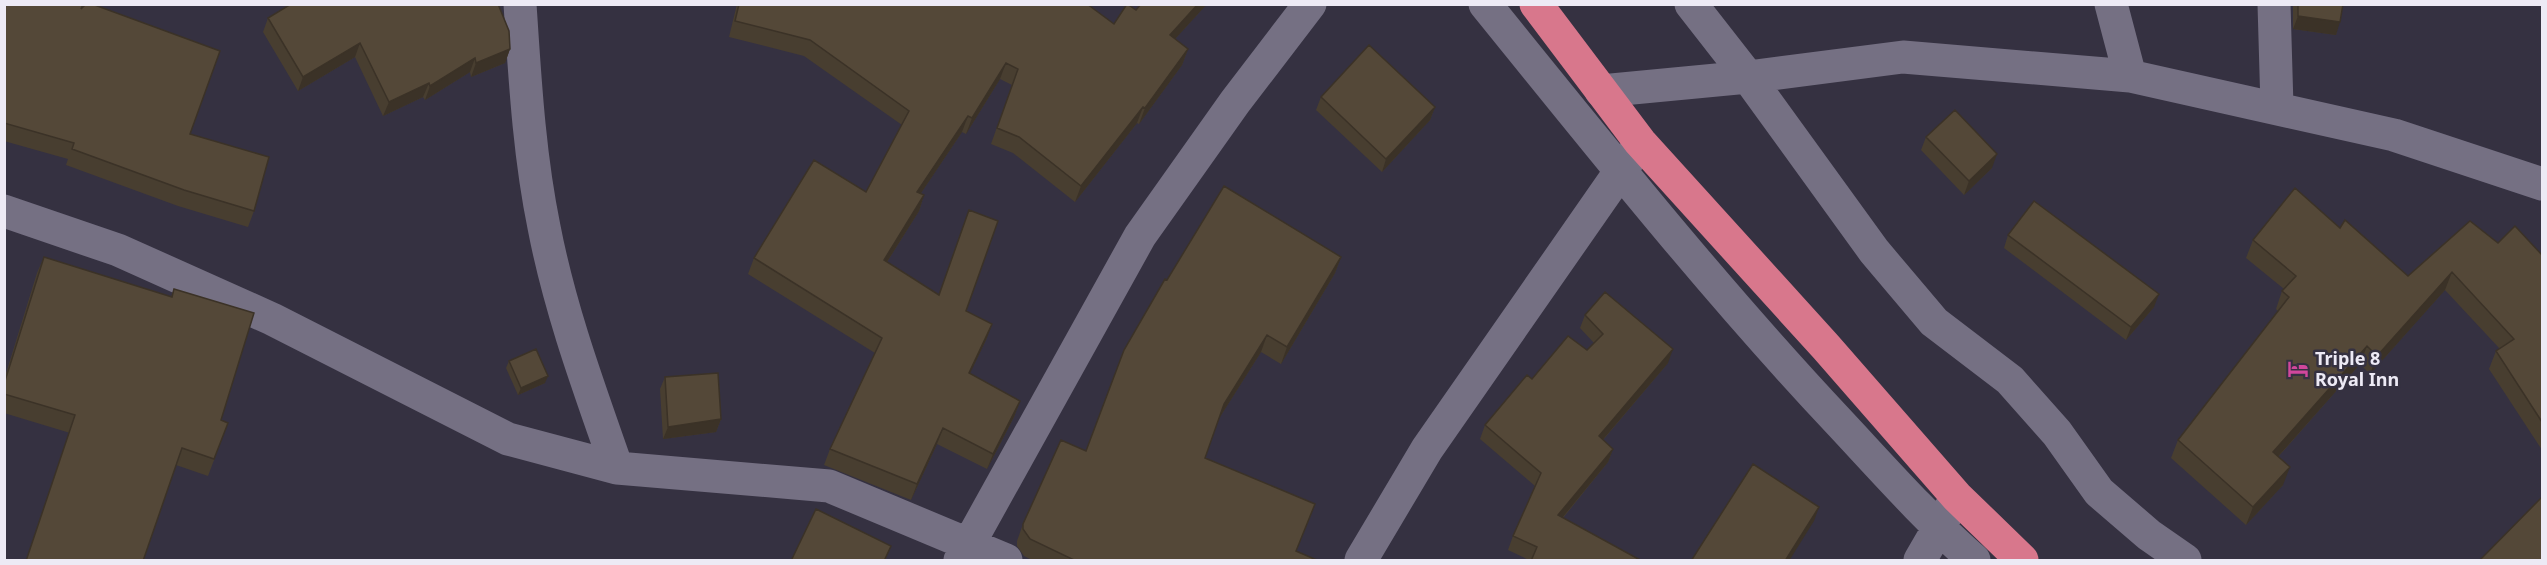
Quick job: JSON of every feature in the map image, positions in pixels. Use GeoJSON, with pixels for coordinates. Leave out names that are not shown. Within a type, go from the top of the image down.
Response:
{"type":"FeatureCollection","features":[{"type":"Feature","properties":{"kind":"highway"},"geometry":{"type":"LineString","coordinates":[[1536,4],[1640,142],[1826,347],[1957,497],[2022,561]]}},
{"type":"Feature","properties":{"kind":"street"},"geometry":{"type":"LineString","coordinates":[[520,4],[527,103],[544,226],[568,327],[617,468]]}},
{"type":"Feature","properties":{"kind":"street"},"geometry":{"type":"LineString","coordinates":[[964,553],[1140,236],[1235,102],[1310,4]]}},
{"type":"Feature","properties":{"kind":"street"},"geometry":{"type":"LineString","coordinates":[[1485,4],[1621,173],[1756,334],[1938,529],[1974,561]]}},
{"type":"Feature","properties":{"kind":"street"},"geometry":{"type":"LineString","coordinates":[[1691,4],[1748,77],[1874,251],[1934,322],[2010,380],[2057,433],[2099,492],[2149,535],[2185,561]]}},
{"type":"Feature","properties":{"kind":"street"},"geometry":{"type":"LineString","coordinates":[[2111,4],[2130,76]]}},
{"type":"Feature","properties":{"kind":"street"},"geometry":{"type":"LineString","coordinates":[[2274,4],[2277,107]]}},
{"type":"Feature","properties":{"kind":"street"},"geometry":{"type":"LineString","coordinates":[[1601,91],[1748,77],[1903,57],[2130,76],[2277,107],[2394,135],[2542,184]]}},
{"type":"Feature","properties":{"kind":"street"},"geometry":{"type":"LineString","coordinates":[[1361,561],[1427,449],[1621,173],[1640,142]]}},
{"type":"Feature","properties":{"kind":"street"},"geometry":{"type":"LineString","coordinates":[[4,211],[118,250],[272,319],[508,439],[617,468],[829,486],[964,553],[1006,561]]}},
{"type":"Feature","properties":{"kind":"street"},"geometry":{"type":"LineString","coordinates":[[1920,561],[1957,497]]}},
{"type":"Feature","properties":{"kind":"building"},"geometry":{"type":"Polygon","coordinates":[[[6,4],[83,4],[81,9],[86,4],[92,4],[220,51],[190,134],[269,157],[254,211],[184,190],[72,149],[74,143],[4,123],[4,11],[6,4]]]}},
{"type":"Feature","properties":{"kind":"building"},"geometry":{"type":"Polygon","coordinates":[[[291,4],[498,4],[509,31],[510,49],[476,63],[475,58],[430,86],[429,83],[389,102],[360,43],[303,77],[268,18],[291,4]]]}},
{"type":"Feature","properties":{"kind":"building"},"geometry":{"type":"Polygon","coordinates":[[[739,4],[1087,4],[1114,24],[1127,4],[1136,10],[1141,4],[1198,4],[1170,35],[1188,49],[1145,108],[1143,107],[1081,186],[1019,137],[997,128],[1018,69],[1006,63],[972,118],[968,116],[917,192],[924,195],[884,260],[939,295],[969,210],[998,221],[966,311],[992,324],[969,373],[1020,401],[993,454],[943,428],[917,484],[830,449],[882,338],[754,258],[814,160],[866,192],[909,111],[810,40],[735,21],[739,4]]]}},
{"type":"Feature","properties":{"kind":"building"},"geometry":{"type":"Polygon","coordinates":[[[2298,4],[2343,4],[2340,22],[2298,16],[2298,4]]]}},
{"type":"Feature","properties":{"kind":"building"},"geometry":{"type":"Polygon","coordinates":[[[1369,45],[1435,107],[1386,159],[1321,97],[1369,45]]]}},
{"type":"Feature","properties":{"kind":"building"},"geometry":{"type":"Polygon","coordinates":[[[1955,110],[1997,154],[1969,181],[1926,137],[1955,110]]]}},
{"type":"Feature","properties":{"kind":"building"},"geometry":{"type":"Polygon","coordinates":[[[1224,186],[1341,257],[1287,347],[1267,335],[1224,404],[1205,458],[1315,504],[1296,551],[1319,561],[1076,561],[1030,539],[1023,529],[1023,524],[1061,440],[1086,451],[1124,350],[1165,279],[1167,280],[1224,186]]]}},
{"type":"Feature","properties":{"kind":"building","name":"Triple 8 Royal Inn"},"geometry":{"type":"Polygon","coordinates":[[[2295,188],[2340,228],[2345,220],[2408,276],[2470,221],[2498,243],[2515,226],[2542,255],[2542,422],[2496,351],[2514,339],[2452,272],[2377,356],[2367,346],[2273,452],[2290,467],[2253,507],[2178,440],[2289,297],[2282,291],[2296,276],[2253,240],[2295,188]]]}},
{"type":"Feature","properties":{"kind":"building"},"geometry":{"type":"Polygon","coordinates":[[[2034,201],[2159,294],[2131,327],[2008,235],[2034,201]]]}},
{"type":"Feature","properties":{"kind":"building"},"geometry":{"type":"Polygon","coordinates":[[[44,257],[172,297],[174,289],[254,313],[221,420],[228,423],[214,459],[182,448],[143,561],[26,561],[75,415],[4,394],[4,384],[44,257]]]}},
{"type":"Feature","properties":{"kind":"building"},"geometry":{"type":"Polygon","coordinates":[[[1605,292],[1673,349],[1599,436],[1613,449],[1558,515],[1642,561],[1531,561],[1537,547],[1513,536],[1541,473],[1485,425],[1527,375],[1532,379],[1568,336],[1587,350],[1603,334],[1585,315],[1605,292]]]}},
{"type":"Feature","properties":{"kind":"building"},"geometry":{"type":"Polygon","coordinates":[[[536,349],[548,376],[521,388],[509,361],[536,349]]]}},
{"type":"Feature","properties":{"kind":"building"},"geometry":{"type":"Polygon","coordinates":[[[718,373],[721,419],[668,427],[665,377],[718,373]]]}},
{"type":"Feature","properties":{"kind":"building"},"geometry":{"type":"Polygon","coordinates":[[[1753,464],[1819,507],[1785,561],[1691,561],[1753,464]]]}},
{"type":"Feature","properties":{"kind":"building"},"geometry":{"type":"Polygon","coordinates":[[[2542,497],[2542,561],[2479,561],[2542,497]]]}},
{"type":"Feature","properties":{"kind":"building"},"geometry":{"type":"Polygon","coordinates":[[[816,509],[891,546],[884,561],[791,561],[816,509]]]}},
{"type":"Feature","properties":{"kind":"place","name":"Triple 8 Royal Inn"},"geometry":{"type":"Point","coordinates":[2298,369]}}]}
